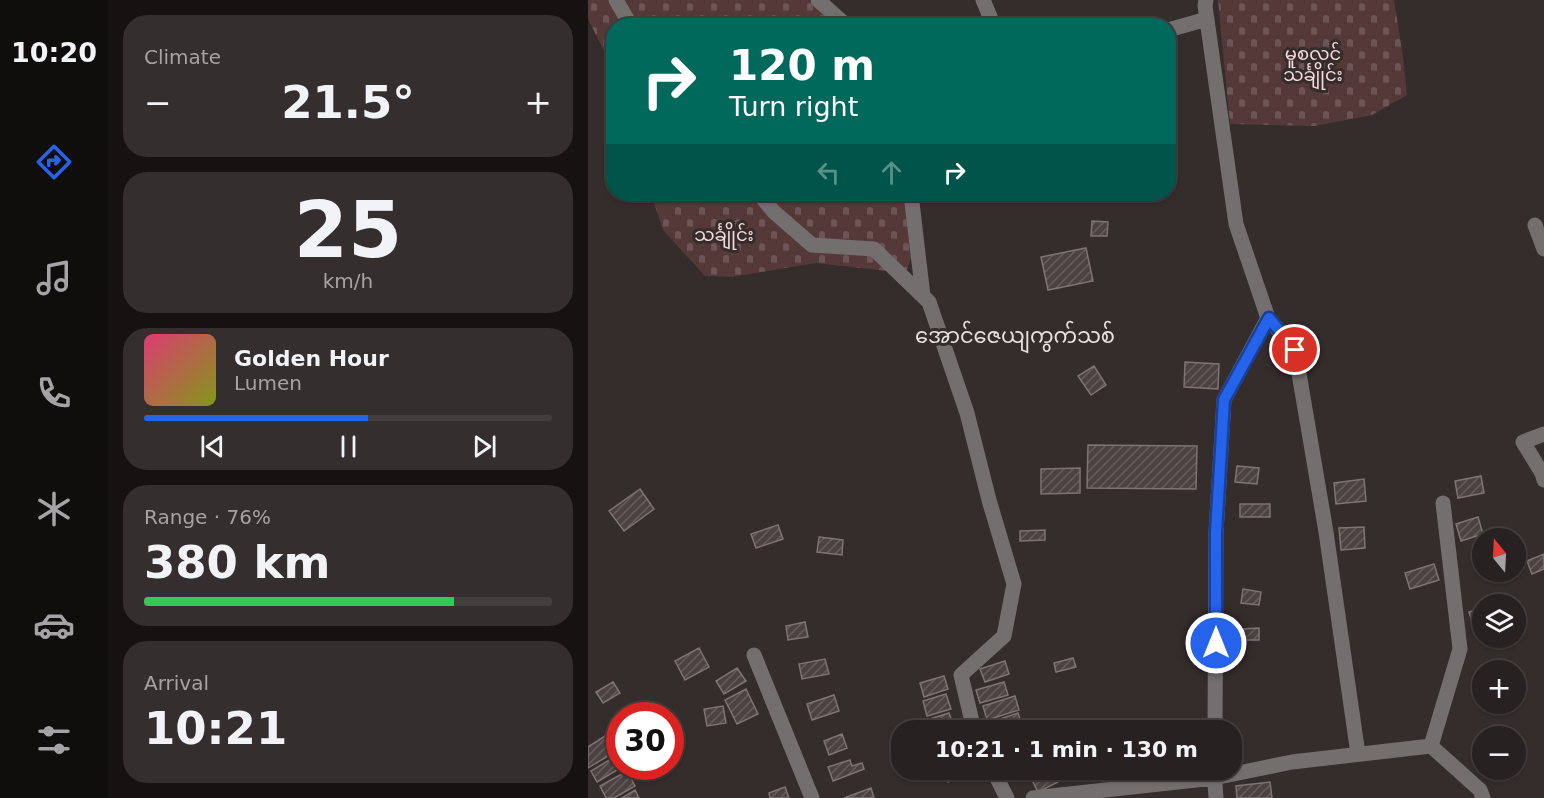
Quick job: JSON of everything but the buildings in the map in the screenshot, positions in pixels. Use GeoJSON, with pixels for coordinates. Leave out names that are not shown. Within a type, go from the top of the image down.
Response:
{"type":"FeatureCollection","features":[{"type":"Feature","properties":{"kind":"street"},"geometry":{"type":"LineString","coordinates":[[616,0],[626,18]]}},
{"type":"Feature","properties":{"kind":"street"},"geometry":{"type":"LineString","coordinates":[[818,0],[838,18]]}},
{"type":"Feature","properties":{"kind":"street"},"geometry":{"type":"LineString","coordinates":[[983,0],[991,18]]}},
{"type":"Feature","properties":{"kind":"street"},"geometry":{"type":"LineString","coordinates":[[1206,0],[1204,6],[1236,224],[1269,318],[1295,350],[1326,532],[1358,754]]}},
{"type":"Feature","properties":{"kind":"street"},"geometry":{"type":"LineString","coordinates":[[1176,28],[1207,19]]}},
{"type":"Feature","properties":{"kind":"street"},"geometry":{"type":"LineString","coordinates":[[765,201],[774,213],[812,245],[874,249],[929,302],[967,413],[989,500],[1014,584],[1004,636],[961,675],[972,720]]}},
{"type":"Feature","properties":{"kind":"street"},"geometry":{"type":"LineString","coordinates":[[912,201],[923,296]]}},
{"type":"Feature","properties":{"kind":"street"},"geometry":{"type":"LineString","coordinates":[[1535,225],[1544,249]]}},
{"type":"Feature","properties":{"kind":"street"},"geometry":{"type":"LineString","coordinates":[[1215,720],[1216,533],[1224,400],[1269,318]]}},
{"type":"Feature","properties":{"kind":"street"},"geometry":{"type":"LineString","coordinates":[[1544,434],[1522,442],[1542,472],[1544,480]]}},
{"type":"Feature","properties":{"kind":"street"},"geometry":{"type":"LineString","coordinates":[[1431,746],[1460,649],[1443,503]]}},
{"type":"Feature","properties":{"kind":"street"},"geometry":{"type":"LineString","coordinates":[[754,655],[812,798]]}},
{"type":"Feature","properties":{"kind":"street"},"geometry":{"type":"LineString","coordinates":[[1242,770],[1431,746],[1480,790],[1483,798]]}},
{"type":"Feature","properties":{"kind":"street"},"geometry":{"type":"LineString","coordinates":[[998,780],[1007,798]]}},
{"type":"Feature","properties":{"kind":"street"},"geometry":{"type":"LineString","coordinates":[[1033,798],[1169,780]]}},
{"type":"Feature","properties":{"kind":"street"},"geometry":{"type":"LineString","coordinates":[[1214,780],[1216,798]]}},
{"type":"Feature","properties":{"kind":"green space"},"geometry":{"type":"Polygon","coordinates":[[[588,0],[808,0],[827,18],[606,18],[606,55],[588,19],[588,0]]]}},
{"type":"Feature","properties":{"kind":"green space","name":"မူစလင် သင်္ချိုင်း"},"geometry":{"type":"Polygon","coordinates":[[[1218,0],[1394,0],[1407,95],[1372,115],[1315,126],[1230,124],[1218,0]]]}},
{"type":"Feature","properties":{"kind":"green space","name":"သင်္ချိုင်း"},"geometry":{"type":"Polygon","coordinates":[[[653,201],[907,201],[912,254],[906,273],[815,263],[732,277],[705,276],[663,230],[653,201]]]}},
{"type":"Feature","properties":{"kind":"district","name":"အောင်ဇေယျကွက်သစ်"},"geometry":{"type":"Point","coordinates":[1015,336]}},
{"type":"Feature","properties":{"kind":"route"},"geometry":{"type":"LineString","coordinates":[[1216,643],[1216,533],[1224,400],[1269,318],[1295,350]]}}]}
